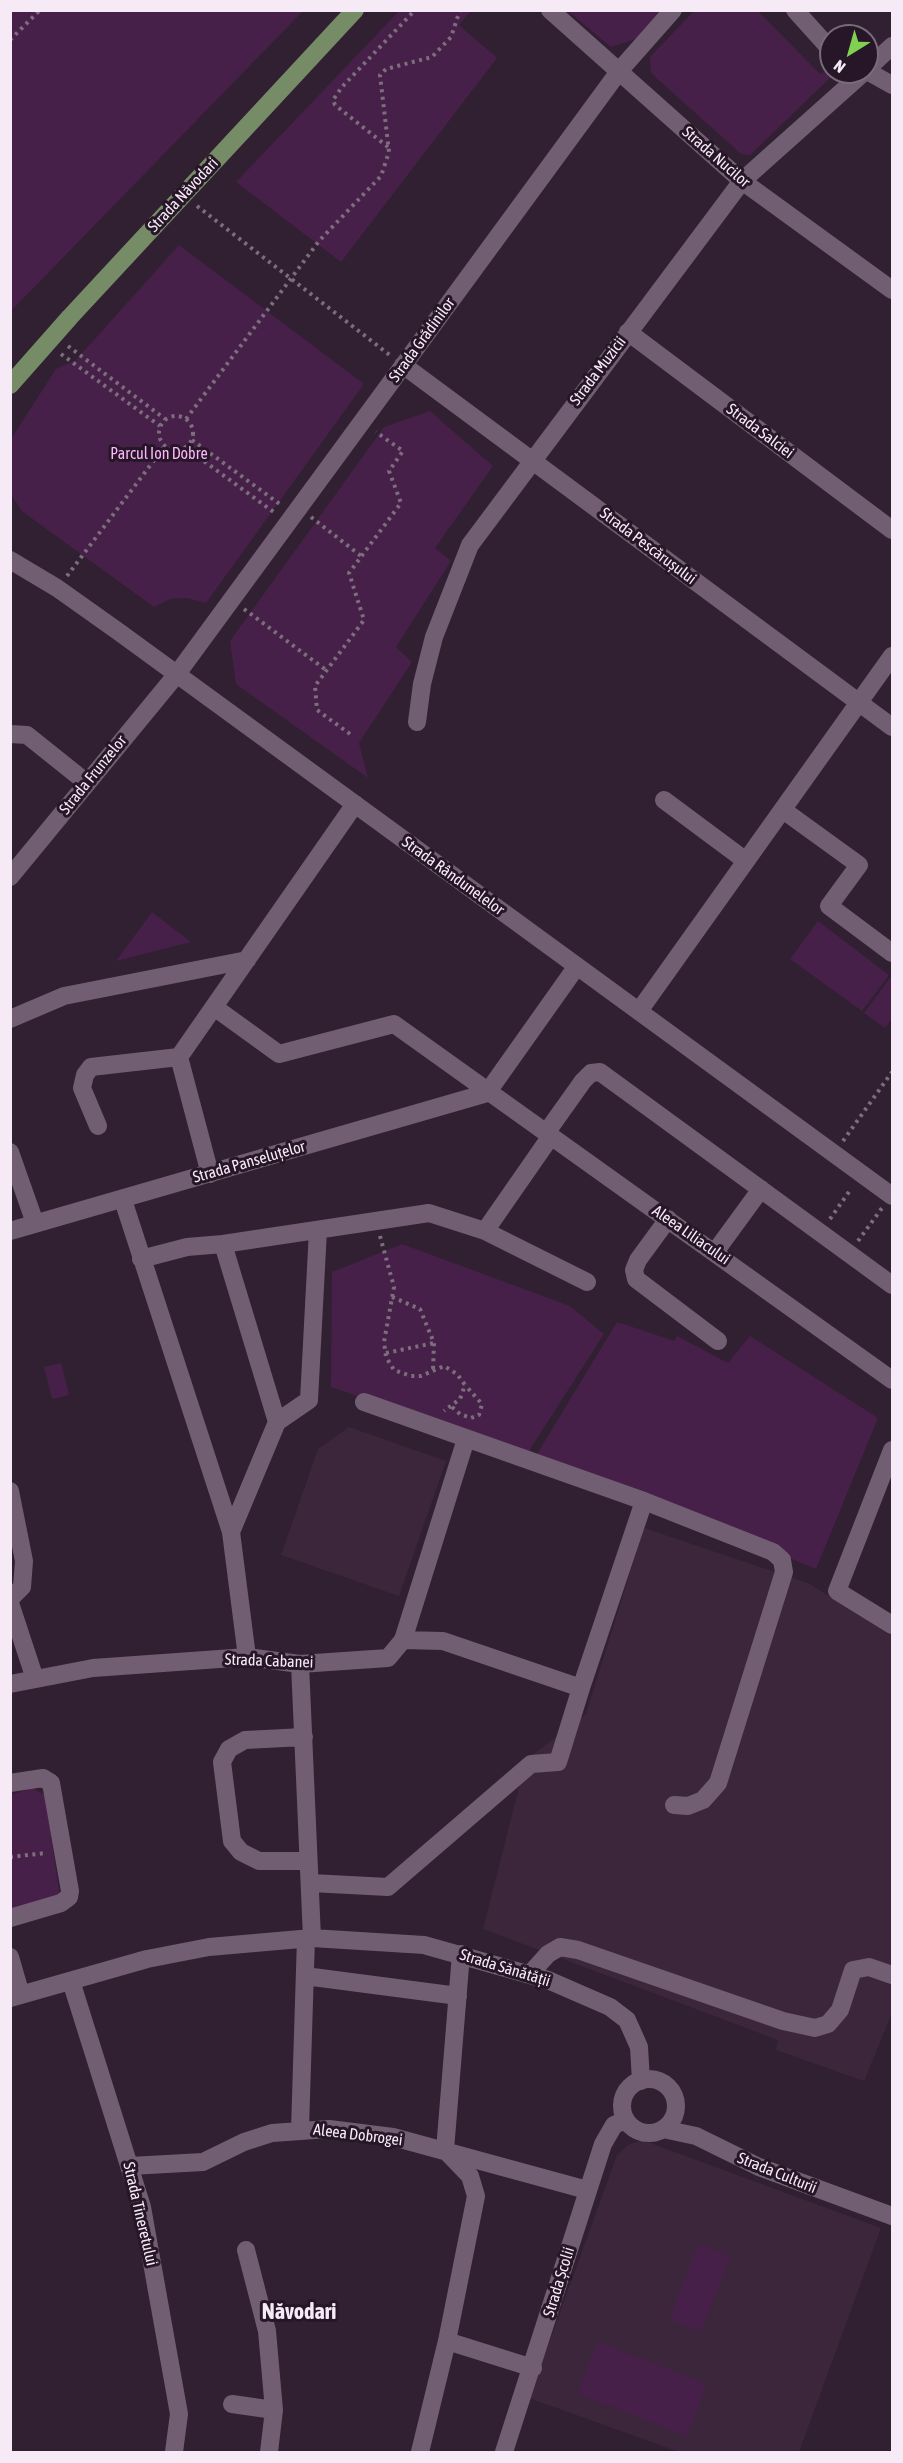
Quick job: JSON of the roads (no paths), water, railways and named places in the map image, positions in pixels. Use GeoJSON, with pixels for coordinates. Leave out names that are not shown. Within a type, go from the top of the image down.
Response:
{"type":"FeatureCollection","features":[{"type":"Feature","properties":{"kind":"main road","name":"Strada Năvodari"},"geometry":{"type":"LineString","coordinates":[[12,386],[49,339],[356,10]]}},
{"type":"Feature","properties":{"kind":"street","name":"Strada Nucilor"},"geometry":{"type":"LineString","coordinates":[[550,10],[742,181],[892,290]]}},
{"type":"Feature","properties":{"kind":"street","name":"Strada Grădinilor"},"geometry":{"type":"LineString","coordinates":[[177,674],[620,70],[674,10]]}},
{"type":"Feature","properties":{"kind":"street"},"geometry":{"type":"LineString","coordinates":[[795,10],[819,37]]}},
{"type":"Feature","properties":{"kind":"street","name":"Strada Muzicii"},"geometry":{"type":"LineString","coordinates":[[879,57],[892,46]]}},
{"type":"Feature","properties":{"kind":"street","name":"Strada Muzicii"},"geometry":{"type":"LineString","coordinates":[[417,722],[422,684],[434,637],[470,545],[532,459],[742,181],[848,84]]}},
{"type":"Feature","properties":{"kind":"street","name":"Strada Salciei"},"geometry":{"type":"LineString","coordinates":[[628,332],[892,530]]}},
{"type":"Feature","properties":{"kind":"street","name":"Strada Pescărușului"},"geometry":{"type":"LineString","coordinates":[[403,365],[892,727]]}},
{"type":"Feature","properties":{"kind":"street","name":"Strada Rândunelelor"},"geometry":{"type":"LineString","coordinates":[[11,560],[57,588],[177,674],[639,1011],[834,1154],[888,1202]]}},
{"type":"Feature","properties":{"kind":"street"},"geometry":{"type":"LineString","coordinates":[[639,1011],[892,656]]}},
{"type":"Feature","properties":{"kind":"street","name":"Strada Frunzelor"},"geometry":{"type":"LineString","coordinates":[[10,877],[177,674]]}},
{"type":"Feature","properties":{"kind":"street"},"geometry":{"type":"LineString","coordinates":[[10,734],[27,735],[87,783]]}},
{"type":"Feature","properties":{"kind":"street"},"geometry":{"type":"LineString","coordinates":[[664,800],[746,861]]}},
{"type":"Feature","properties":{"kind":"street"},"geometry":{"type":"LineString","coordinates":[[98,1126],[82,1088],[85,1075],[92,1067],[179,1057],[355,804]]}},
{"type":"Feature","properties":{"kind":"street"},"geometry":{"type":"LineString","coordinates":[[783,810],[859,865],[829,906],[892,953]]}},
{"type":"Feature","properties":{"kind":"street"},"geometry":{"type":"LineString","coordinates":[[10,1019],[64,996],[247,960]]}},
{"type":"Feature","properties":{"kind":"street"},"geometry":{"type":"LineString","coordinates":[[488,1093],[577,966]]}},
{"type":"Feature","properties":{"kind":"street","name":"Aleea Liliacului"},"geometry":{"type":"LineString","coordinates":[[214,1007],[279,1054],[394,1024],[892,1378]]}},
{"type":"Feature","properties":{"kind":"street"},"geometry":{"type":"LineString","coordinates":[[179,1057],[210,1174]]}},
{"type":"Feature","properties":{"kind":"street"},"geometry":{"type":"LineString","coordinates":[[485,1231],[583,1081],[591,1073],[600,1072],[892,1285]]}},
{"type":"Feature","properties":{"kind":"street","name":"Strada Panseluțelor"},"geometry":{"type":"LineString","coordinates":[[10,1231],[488,1093]]}},
{"type":"Feature","properties":{"kind":"street"},"geometry":{"type":"LineString","coordinates":[[10,1152],[35,1223]]}},
{"type":"Feature","properties":{"kind":"street"},"geometry":{"type":"LineString","coordinates":[[715,1252],[761,1189]]}},
{"type":"Feature","properties":{"kind":"street"},"geometry":{"type":"LineString","coordinates":[[123,1200],[231,1532],[247,1657]]}},
{"type":"Feature","properties":{"kind":"street"},"geometry":{"type":"LineString","coordinates":[[141,1259],[187,1247],[223,1244],[429,1213],[485,1231],[587,1282]]}},
{"type":"Feature","properties":{"kind":"street"},"geometry":{"type":"LineString","coordinates":[[668,1219],[638,1260],[634,1270],[636,1279],[718,1341]]}},
{"type":"Feature","properties":{"kind":"street"},"geometry":{"type":"LineString","coordinates":[[231,1532],[277,1422],[309,1400],[318,1230]]}},
{"type":"Feature","properties":{"kind":"street"},"geometry":{"type":"LineString","coordinates":[[223,1244],[277,1422]]}},
{"type":"Feature","properties":{"kind":"street"},"geometry":{"type":"LineString","coordinates":[[364,1402],[644,1501],[773,1552],[782,1560],[784,1572],[718,1783],[703,1800],[688,1806],[674,1805]]}},
{"type":"Feature","properties":{"kind":"street"},"geometry":{"type":"LineString","coordinates":[[466,1439],[403,1640],[443,1641],[581,1688]]}},
{"type":"Feature","properties":{"kind":"street"},"geometry":{"type":"LineString","coordinates":[[892,1450],[837,1591],[892,1625]]}},
{"type":"Feature","properties":{"kind":"street"},"geometry":{"type":"LineString","coordinates":[[10,1491],[24,1561],[22,1587],[10,1601],[35,1679]]}},
{"type":"Feature","properties":{"kind":"street"},"geometry":{"type":"LineString","coordinates":[[311,1883],[388,1887],[531,1764],[558,1762],[644,1501]]}},
{"type":"Feature","properties":{"kind":"street","name":"Strada Cabanei"},"geometry":{"type":"LineString","coordinates":[[10,1684],[93,1668],[247,1657],[300,1664],[388,1658],[403,1640]]}},
{"type":"Feature","properties":{"kind":"street"},"geometry":{"type":"LineString","coordinates":[[300,1664],[308,1861],[311,1883],[305,1976],[300,2129]]}},
{"type":"Feature","properties":{"kind":"street"},"geometry":{"type":"LineString","coordinates":[[304,1737],[245,1740],[229,1749],[222,1762],[232,1841],[241,1852],[259,1861],[308,1861]]}},
{"type":"Feature","properties":{"kind":"street"},"geometry":{"type":"LineString","coordinates":[[10,1783],[43,1778],[51,1783],[69,1897],[61,1903],[10,1918]]}},
{"type":"Feature","properties":{"kind":"street","name":"Strada Sănătății"},"geometry":{"type":"LineString","coordinates":[[16,1996],[147,1959],[209,1947],[309,1938],[424,1945],[530,1974],[610,2007],[627,2020],[639,2047],[641,2081]]}},
{"type":"Feature","properties":{"kind":"street"},"geometry":{"type":"LineString","coordinates":[[530,1974],[548,1954],[560,1947],[578,1950],[783,2021],[815,2028],[828,2024],[840,2010],[853,1970],[869,1967],[892,1975]]}},
{"type":"Feature","properties":{"kind":"street"},"geometry":{"type":"LineString","coordinates":[[420,2452],[447,2341],[476,2196],[470,2176],[445,2150],[461,1954]]}},
{"type":"Feature","properties":{"kind":"street"},"geometry":{"type":"LineString","coordinates":[[10,1958],[16,1996]]}},
{"type":"Feature","properties":{"kind":"street"},"geometry":{"type":"LineString","coordinates":[[305,1976],[458,1996]]}},
{"type":"Feature","properties":{"kind":"street","name":"Strada Tineretului"},"geometry":{"type":"LineString","coordinates":[[70,1981],[142,2207],[179,2414],[174,2452]]}},
{"type":"Feature","properties":{"kind":"street"},"geometry":{"type":"LineString","coordinates":[[641,2081],[658,2081],[672,2092],[675,2100],[674,2116],[663,2129],[645,2133],[634,2128],[626,2120],[622,2104],[624,2096],[628,2089],[641,2081]]}},
{"type":"Feature","properties":{"kind":"street","name":"Strada Școlii"},"geometry":{"type":"LineString","coordinates":[[504,2452],[533,2368],[587,2190],[608,2134],[614,2125],[626,2120]]}},
{"type":"Feature","properties":{"kind":"street","name":"Aleea Dobrogei"},"geometry":{"type":"LineString","coordinates":[[130,2166],[173,2166],[203,2162],[244,2142],[272,2133],[300,2129],[329,2129],[393,2137],[445,2150],[555,2184],[587,2190]]}},
{"type":"Feature","properties":{"kind":"street","name":"Strada Culturii"},"geometry":{"type":"LineString","coordinates":[[663,2129],[696,2136],[759,2167],[892,2216]]}},
{"type":"Feature","properties":{"kind":"street"},"geometry":{"type":"LineString","coordinates":[[246,2250],[267,2331],[274,2410],[269,2452]]}},
{"type":"Feature","properties":{"kind":"street"},"geometry":{"type":"LineString","coordinates":[[447,2341],[533,2368]]}},
{"type":"Feature","properties":{"kind":"street"},"geometry":{"type":"LineString","coordinates":[[232,2404],[274,2410]]}},
{"type":"Feature","properties":{"kind":"district","name":"Năvodari"},"geometry":{"type":"Point","coordinates":[299,2312]}},
{"type":"Feature","properties":{"kind":"park label","name":"Parcul Ion Dobre"},"geometry":{"type":"Point","coordinates":[159,454]}}]}
